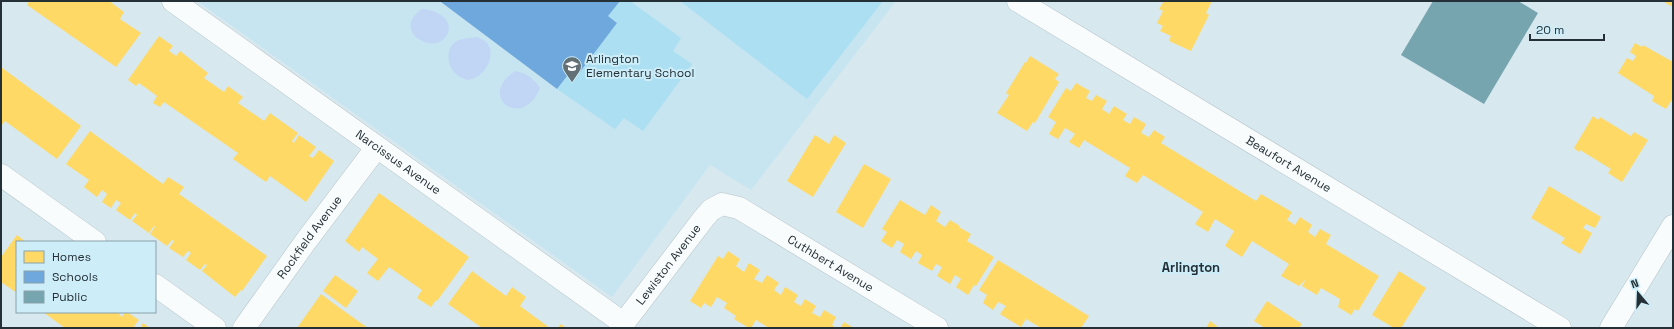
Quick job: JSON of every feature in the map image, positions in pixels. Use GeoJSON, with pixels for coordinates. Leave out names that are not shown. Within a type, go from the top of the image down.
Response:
{"type":"FeatureCollection","features":[{"type":"Feature","properties":{"kind":"street","name":"Narcissus Avenue"},"geometry":{"type":"LineString","coordinates":[[173,1],[377,147],[621,326]]}},
{"type":"Feature","properties":{"kind":"street","name":"Beaufort Avenue"},"geometry":{"type":"LineString","coordinates":[[1018,1],[1560,328]]}},
{"type":"Feature","properties":{"kind":"street","name":"Rockfield Avenue"},"geometry":{"type":"LineString","coordinates":[[244,328],[306,241],[377,147]]}},
{"type":"Feature","properties":{"kind":"street"},"geometry":{"type":"LineString","coordinates":[[1,175],[94,241]]}},
{"type":"Feature","properties":{"kind":"street","name":"Lewiston Avenue"},"geometry":{"type":"LineString","coordinates":[[621,326],[704,218],[711,210],[722,204]]}},
{"type":"Feature","properties":{"kind":"street","name":"Cuthbert Avenue"},"geometry":{"type":"LineString","coordinates":[[722,204],[739,208],[937,328]]}},
{"type":"Feature","properties":{"kind":"street"},"geometry":{"type":"LineString","coordinates":[[1611,328],[1673,226]]}},
{"type":"Feature","properties":{"kind":"street"},"geometry":{"type":"LineString","coordinates":[[156,286],[215,328]]}},
{"type":"Feature","properties":{"kind":"shaded area","name":"Arlington Elementary School"},"geometry":{"type":"Polygon","coordinates":[[[197,1],[896,1],[751,190],[710,165],[612,297],[197,1]]]}},
{"type":"Feature","properties":{"kind":"shaded area"},"geometry":{"type":"Polygon","coordinates":[[[620,1],[630,1],[681,38],[673,51],[692,64],[643,131],[624,118],[615,129],[557,89],[574,67],[581,71],[617,23],[608,16],[620,1]]]}},
{"type":"Feature","properties":{"kind":"shaded area"},"geometry":{"type":"Polygon","coordinates":[[[680,1],[883,1],[807,99],[680,1]]]}},
{"type":"Feature","properties":{"kind":"shaded area"},"geometry":{"type":"Polygon","coordinates":[[[422,9],[427,9],[441,15],[448,23],[448,33],[442,40],[435,43],[426,43],[418,39],[413,33],[411,26],[413,17],[422,9]]]}},
{"type":"Feature","properties":{"kind":"shaded area"},"geometry":{"type":"Polygon","coordinates":[[[477,37],[485,41],[489,46],[489,61],[484,71],[474,78],[467,80],[457,75],[453,71],[449,63],[449,50],[456,41],[465,38],[477,37]]]}},
{"type":"Feature","properties":{"kind":"shaded area"},"geometry":{"type":"Polygon","coordinates":[[[515,71],[530,77],[540,88],[532,101],[523,107],[514,108],[506,105],[501,99],[500,91],[504,81],[515,71]]]}},
{"type":"Feature","properties":{"kind":"building: Homes"},"geometry":{"type":"Polygon","coordinates":[[[29,1],[109,1],[124,12],[120,19],[141,33],[116,67],[27,5],[29,1]]]}},
{"type":"Feature","properties":{"kind":"building: Homes"},"geometry":{"type":"Polygon","coordinates":[[[1164,1],[1212,1],[1206,13],[1209,15],[1191,51],[1169,41],[1171,36],[1160,31],[1163,26],[1157,23],[1163,11],[1159,9],[1164,1]]]}},
{"type":"Feature","properties":{"kind":"building: Homes"},"geometry":{"type":"Polygon","coordinates":[[[1663,1],[1673,1],[1673,7],[1669,5],[1663,1]]]}},
{"type":"Feature","properties":{"kind":"building: Homes"},"geometry":{"type":"Polygon","coordinates":[[[159,36],[173,46],[169,51],[176,56],[180,51],[208,73],[204,78],[224,92],[228,86],[243,97],[238,103],[264,121],[270,113],[298,133],[292,141],[294,143],[299,135],[316,147],[309,156],[313,158],[319,150],[334,161],[306,202],[270,176],[266,182],[233,159],[238,153],[164,102],[160,107],[153,103],[157,96],[139,83],[136,86],[128,80],[159,36]]]}},
{"type":"Feature","properties":{"kind":"building: Homes"},"geometry":{"type":"Polygon","coordinates":[[[1635,43],[1642,47],[1643,45],[1673,62],[1673,98],[1666,109],[1652,101],[1654,96],[1618,73],[1627,58],[1633,61],[1636,56],[1630,52],[1635,43]]]}},
{"type":"Feature","properties":{"kind":"building: Homes"},"geometry":{"type":"Polygon","coordinates":[[[1030,56],[1059,74],[1055,79],[1059,82],[1035,123],[1033,122],[1027,131],[997,113],[1009,95],[1006,93],[1030,56]]]}},
{"type":"Feature","properties":{"kind":"building: Homes"},"geometry":{"type":"Polygon","coordinates":[[[1,67],[81,126],[57,159],[5,121],[1,126],[1,67]]]}},
{"type":"Feature","properties":{"kind":"building: Homes"},"geometry":{"type":"Polygon","coordinates":[[[1076,83],[1090,91],[1086,98],[1092,101],[1096,95],[1107,101],[1102,109],[1109,114],[1114,106],[1127,114],[1123,120],[1130,124],[1134,117],[1146,124],[1141,133],[1149,137],[1154,130],[1165,137],[1161,143],[1256,201],[1261,194],[1292,212],[1287,220],[1295,225],[1300,217],[1312,225],[1308,232],[1315,237],[1320,229],[1331,235],[1326,244],[1379,276],[1358,311],[1355,309],[1351,315],[1338,307],[1340,299],[1321,288],[1317,295],[1302,286],[1306,279],[1299,286],[1281,276],[1289,264],[1252,241],[1242,257],[1225,246],[1234,231],[1215,219],[1208,232],[1195,224],[1203,212],[1143,175],[1137,183],[1125,176],[1130,168],[1084,140],[1079,148],[1069,142],[1075,134],[1067,129],[1065,128],[1058,139],[1049,134],[1056,122],[1048,117],[1066,88],[1071,91],[1076,83]]]}},
{"type":"Feature","properties":{"kind":"building: Homes"},"geometry":{"type":"Polygon","coordinates":[[[1593,116],[1598,120],[1600,117],[1631,136],[1634,132],[1648,140],[1622,182],[1608,173],[1611,169],[1580,150],[1579,152],[1574,148],[1593,116]]]}},
{"type":"Feature","properties":{"kind":"building: Homes"},"geometry":{"type":"Polygon","coordinates":[[[90,131],[163,184],[168,177],[184,187],[179,194],[267,256],[242,291],[241,290],[235,297],[202,271],[207,265],[205,264],[200,270],[186,260],[191,253],[188,251],[183,257],[169,248],[174,241],[172,240],[167,246],[150,234],[155,227],[154,226],[149,233],[132,221],[137,215],[135,213],[130,220],[116,210],[121,203],[116,200],[111,208],[102,202],[107,194],[102,190],[97,197],[84,187],[89,180],[66,164],[90,131]]]}},
{"type":"Feature","properties":{"kind":"building: Homes"},"geometry":{"type":"Polygon","coordinates":[[[815,135],[829,144],[834,135],[846,143],[813,197],[787,181],[815,135]]]}},
{"type":"Feature","properties":{"kind":"building: Homes"},"geometry":{"type":"Polygon","coordinates":[[[864,164],[891,179],[863,228],[836,212],[864,164]]]}},
{"type":"Feature","properties":{"kind":"building: Homes"},"geometry":{"type":"Polygon","coordinates":[[[1549,186],[1601,217],[1595,228],[1586,224],[1583,228],[1592,233],[1580,254],[1561,243],[1565,238],[1531,218],[1549,186]]]}},
{"type":"Feature","properties":{"kind":"building: Homes"},"geometry":{"type":"Polygon","coordinates":[[[379,193],[469,257],[431,307],[417,298],[422,290],[389,267],[378,281],[367,273],[378,259],[362,247],[359,252],[345,241],[379,193]]]}},
{"type":"Feature","properties":{"kind":"building: Homes"},"geometry":{"type":"Polygon","coordinates":[[[900,200],[925,215],[931,205],[941,212],[936,221],[945,227],[950,220],[960,226],[959,227],[971,234],[967,241],[994,257],[976,286],[974,285],[968,295],[956,287],[961,279],[955,275],[950,284],[937,276],[942,267],[936,264],[932,271],[918,263],[922,255],[916,251],[911,259],[900,252],[904,244],[899,241],[897,240],[892,248],[881,241],[887,232],[882,229],[900,200]]]}},
{"type":"Feature","properties":{"kind":"building: Homes"},"geometry":{"type":"Polygon","coordinates":[[[17,235],[25,241],[16,241],[16,292],[1,282],[1,257],[17,235]]]}},
{"type":"Feature","properties":{"kind":"building: Homes"},"geometry":{"type":"Polygon","coordinates":[[[728,251],[740,259],[736,266],[744,272],[749,263],[760,270],[754,279],[762,283],[767,275],[779,283],[774,290],[781,295],[785,287],[798,295],[794,302],[801,306],[805,299],[816,306],[812,313],[820,317],[824,310],[836,317],[832,325],[836,328],[769,328],[756,320],[751,328],[749,328],[734,319],[736,316],[724,308],[727,303],[717,297],[711,307],[704,303],[701,308],[690,301],[718,256],[723,259],[728,251]]]}},
{"type":"Feature","properties":{"kind":"building: Homes"},"geometry":{"type":"Polygon","coordinates":[[[998,260],[1089,316],[1081,328],[1041,328],[1026,319],[1021,327],[1000,314],[1006,306],[998,302],[993,310],[983,303],[987,295],[979,290],[998,260]]]}},
{"type":"Feature","properties":{"kind":"building: Homes"},"geometry":{"type":"Polygon","coordinates":[[[472,271],[506,296],[512,287],[526,297],[520,306],[550,328],[482,328],[448,304],[472,271]]]}},
{"type":"Feature","properties":{"kind":"building: Homes"},"geometry":{"type":"Polygon","coordinates":[[[1399,271],[1426,288],[1401,328],[1394,328],[1372,315],[1399,271]]]}},
{"type":"Feature","properties":{"kind":"building: Homes"},"geometry":{"type":"Polygon","coordinates":[[[335,275],[358,291],[346,308],[323,291],[335,275]]]}},
{"type":"Feature","properties":{"kind":"building: Homes"},"geometry":{"type":"Polygon","coordinates":[[[321,294],[344,311],[368,328],[297,328],[321,294]]]}},
{"type":"Feature","properties":{"kind":"building: Homes"},"geometry":{"type":"Polygon","coordinates":[[[1267,301],[1302,324],[1299,328],[1265,328],[1254,321],[1267,301]]]}},
{"type":"Feature","properties":{"kind":"building: Homes"},"geometry":{"type":"Polygon","coordinates":[[[44,313],[120,313],[122,317],[124,313],[128,313],[139,320],[134,326],[137,328],[65,328],[44,313]]]}},
{"type":"Feature","properties":{"kind":"building: Homes"},"geometry":{"type":"Polygon","coordinates":[[[1210,321],[1217,326],[1216,328],[1206,328],[1210,321]]]}},
{"type":"Feature","properties":{"kind":"building: Homes"},"geometry":{"type":"Polygon","coordinates":[[[844,322],[854,328],[840,328],[844,322]]]}},
{"type":"Feature","properties":{"kind":"building: Homes"},"geometry":{"type":"Polygon","coordinates":[[[143,323],[150,328],[140,328],[143,323]]]}},
{"type":"Feature","properties":{"kind":"building: Homes"},"geometry":{"type":"Polygon","coordinates":[[[561,324],[566,328],[557,328],[561,324]]]}},
{"type":"Feature","properties":{"kind":"building: Schools"},"geometry":{"type":"Polygon","coordinates":[[[620,1],[608,16],[617,23],[580,72],[574,67],[557,89],[441,2],[620,1]]]}},
{"type":"Feature","properties":{"kind":"building: Public"},"geometry":{"type":"Polygon","coordinates":[[[1433,1],[1518,1],[1538,13],[1484,104],[1401,55],[1433,1]]]}},
{"type":"Feature","properties":{"kind":"place","name":"Arlington Elementary School"},"geometry":{"type":"Point","coordinates":[572,83]}},
{"type":"Feature","properties":{"kind":"district","name":"Arlington"},"geometry":{"type":"Point","coordinates":[1191,267]}}]}
